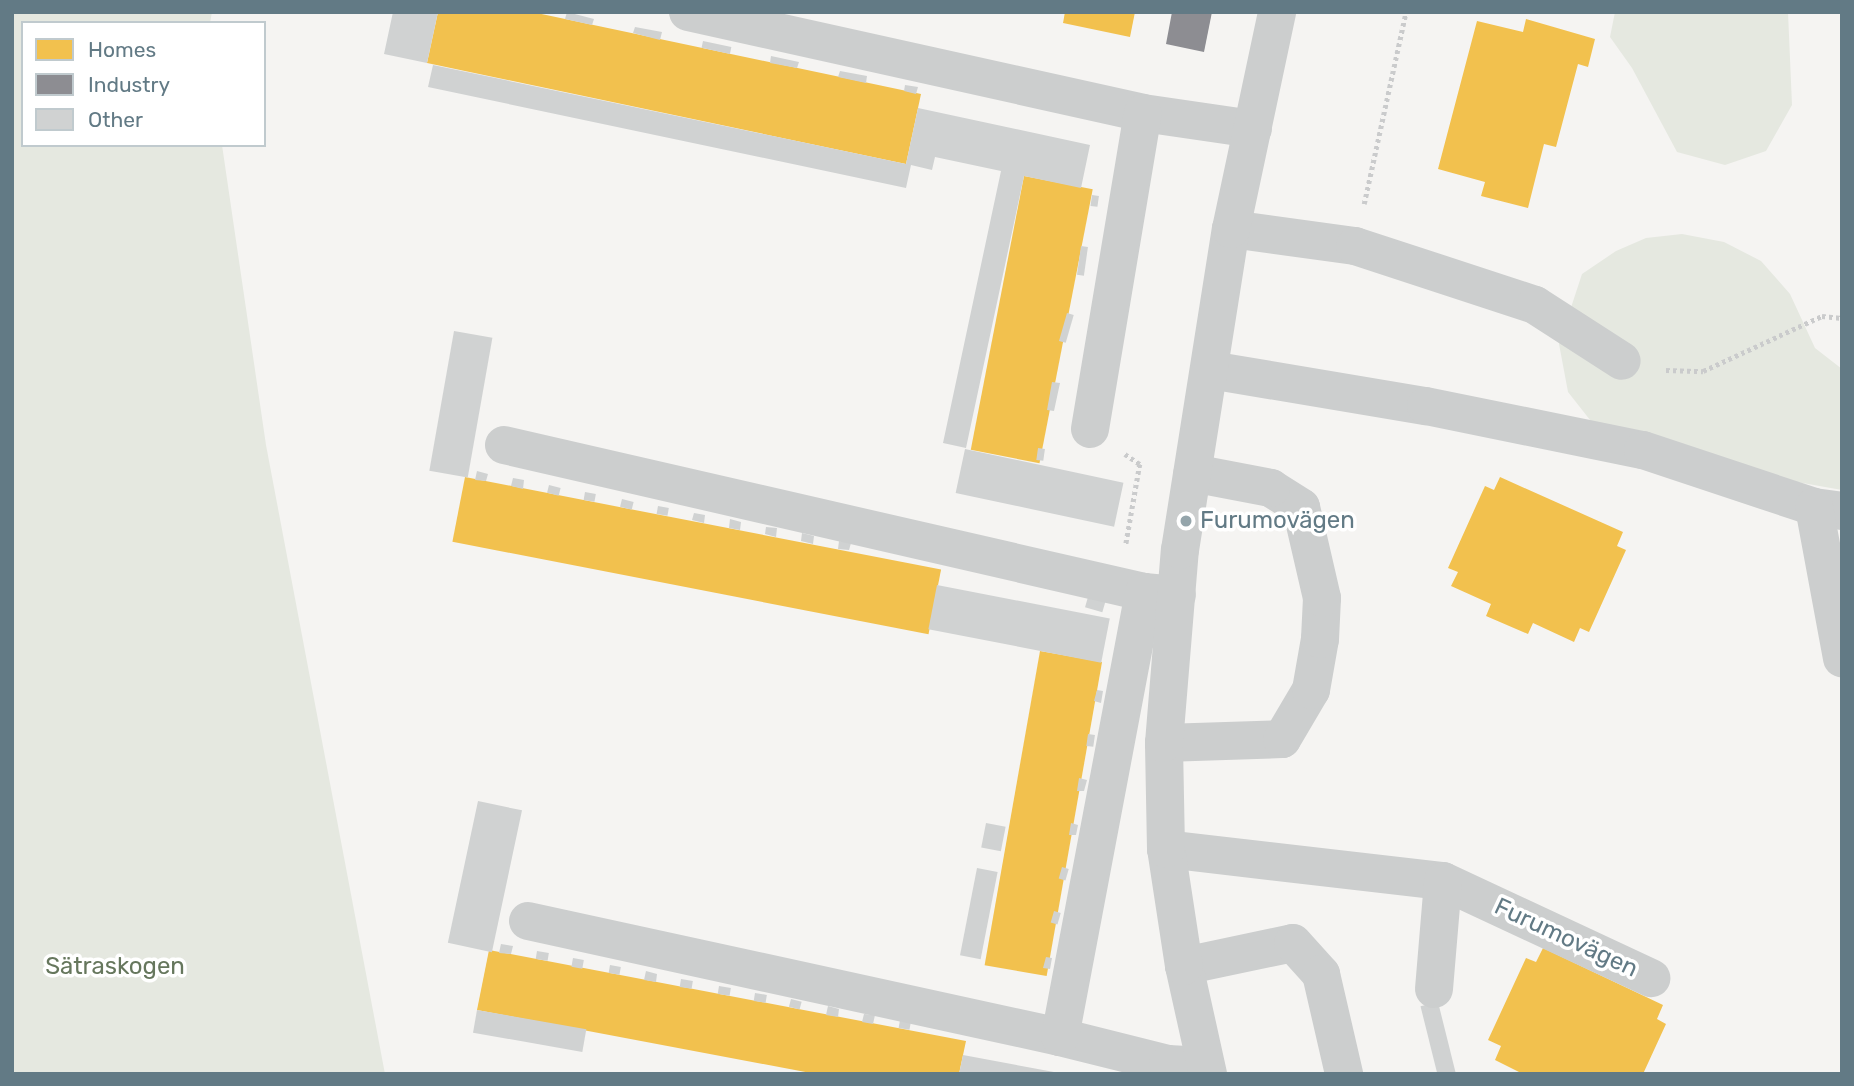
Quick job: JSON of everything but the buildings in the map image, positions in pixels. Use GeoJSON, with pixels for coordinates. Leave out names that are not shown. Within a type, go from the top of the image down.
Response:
{"type":"FeatureCollection","features":[{"type":"Feature","properties":{"kind":"street"},"geometry":{"type":"LineString","coordinates":[[688,12],[1143,113],[1253,129]]}},
{"type":"Feature","properties":{"kind":"street"},"geometry":{"type":"LineString","coordinates":[[1060,1037],[1161,594],[1192,473],[1231,229],[1277,12]]}},
{"type":"Feature","properties":{"kind":"street"},"geometry":{"type":"LineString","coordinates":[[1090,429],[1143,113]]}},
{"type":"Feature","properties":{"kind":"street"},"geometry":{"type":"LineString","coordinates":[[1231,229],[1354,246],[1535,305],[1622,362]]}},
{"type":"Feature","properties":{"kind":"street"},"geometry":{"type":"LineString","coordinates":[[1210,370],[1426,406],[1643,450],[1828,509],[1842,658]]}},
{"type":"Feature","properties":{"kind":"street"},"geometry":{"type":"LineString","coordinates":[[504,445],[1161,594]]}},
{"type":"Feature","properties":{"kind":"street"},"geometry":{"type":"LineString","coordinates":[[1164,743],[1282,738],[1311,690],[1320,639],[1322,598],[1301,507],[1272,488],[1192,473]]}},
{"type":"Feature","properties":{"kind":"street"},"geometry":{"type":"LineString","coordinates":[[528,921],[1060,1037],[1167,1069],[1207,1070],[1184,966],[1167,849],[1161,594]]}},
{"type":"Feature","properties":{"kind":"street","name":"Furumovägen"},"geometry":{"type":"LineString","coordinates":[[1167,849],[1443,881],[1651,978]]}},
{"type":"Feature","properties":{"kind":"street"},"geometry":{"type":"LineString","coordinates":[[1434,989],[1443,881]]}},
{"type":"Feature","properties":{"kind":"street"},"geometry":{"type":"LineString","coordinates":[[1184,966],[1293,943],[1321,974],[1344,1074]]}},
{"type":"Feature","properties":{"kind":"path"},"geometry":{"type":"LineString","coordinates":[[1354,246],[1406,12]]}},
{"type":"Feature","properties":{"kind":"path"},"geometry":{"type":"LineString","coordinates":[[1622,362],[1670,371],[1703,371],[1822,316],[1842,318]]}},
{"type":"Feature","properties":{"kind":"path"},"geometry":{"type":"LineString","coordinates":[[1090,429],[1140,464],[1124,557],[1161,594]]}},
{"type":"Feature","properties":{"kind":"green space","name":"Sätraskogen"},"geometry":{"type":"Polygon","coordinates":[[[12,12],[212,12],[210,21],[21,21],[21,147],[222,147],[266,445],[385,1074],[12,1074],[12,12]]]}},
{"type":"Feature","properties":{"kind":"green space"},"geometry":{"type":"Polygon","coordinates":[[[1615,12],[1788,12],[1792,105],[1766,151],[1725,165],[1677,152],[1632,68],[1610,37],[1615,12]]]}},
{"type":"Feature","properties":{"kind":"green space"},"geometry":{"type":"Polygon","coordinates":[[[1682,234],[1724,242],[1761,261],[1790,294],[1815,348],[1842,369],[1842,490],[1797,482],[1594,425],[1568,392],[1559,344],[1582,274],[1616,251],[1646,238],[1682,234]]]}},
{"type":"Feature","properties":{"kind":"place","name":"Furumovägen"},"geometry":{"type":"Point","coordinates":[1186,521]}}]}
